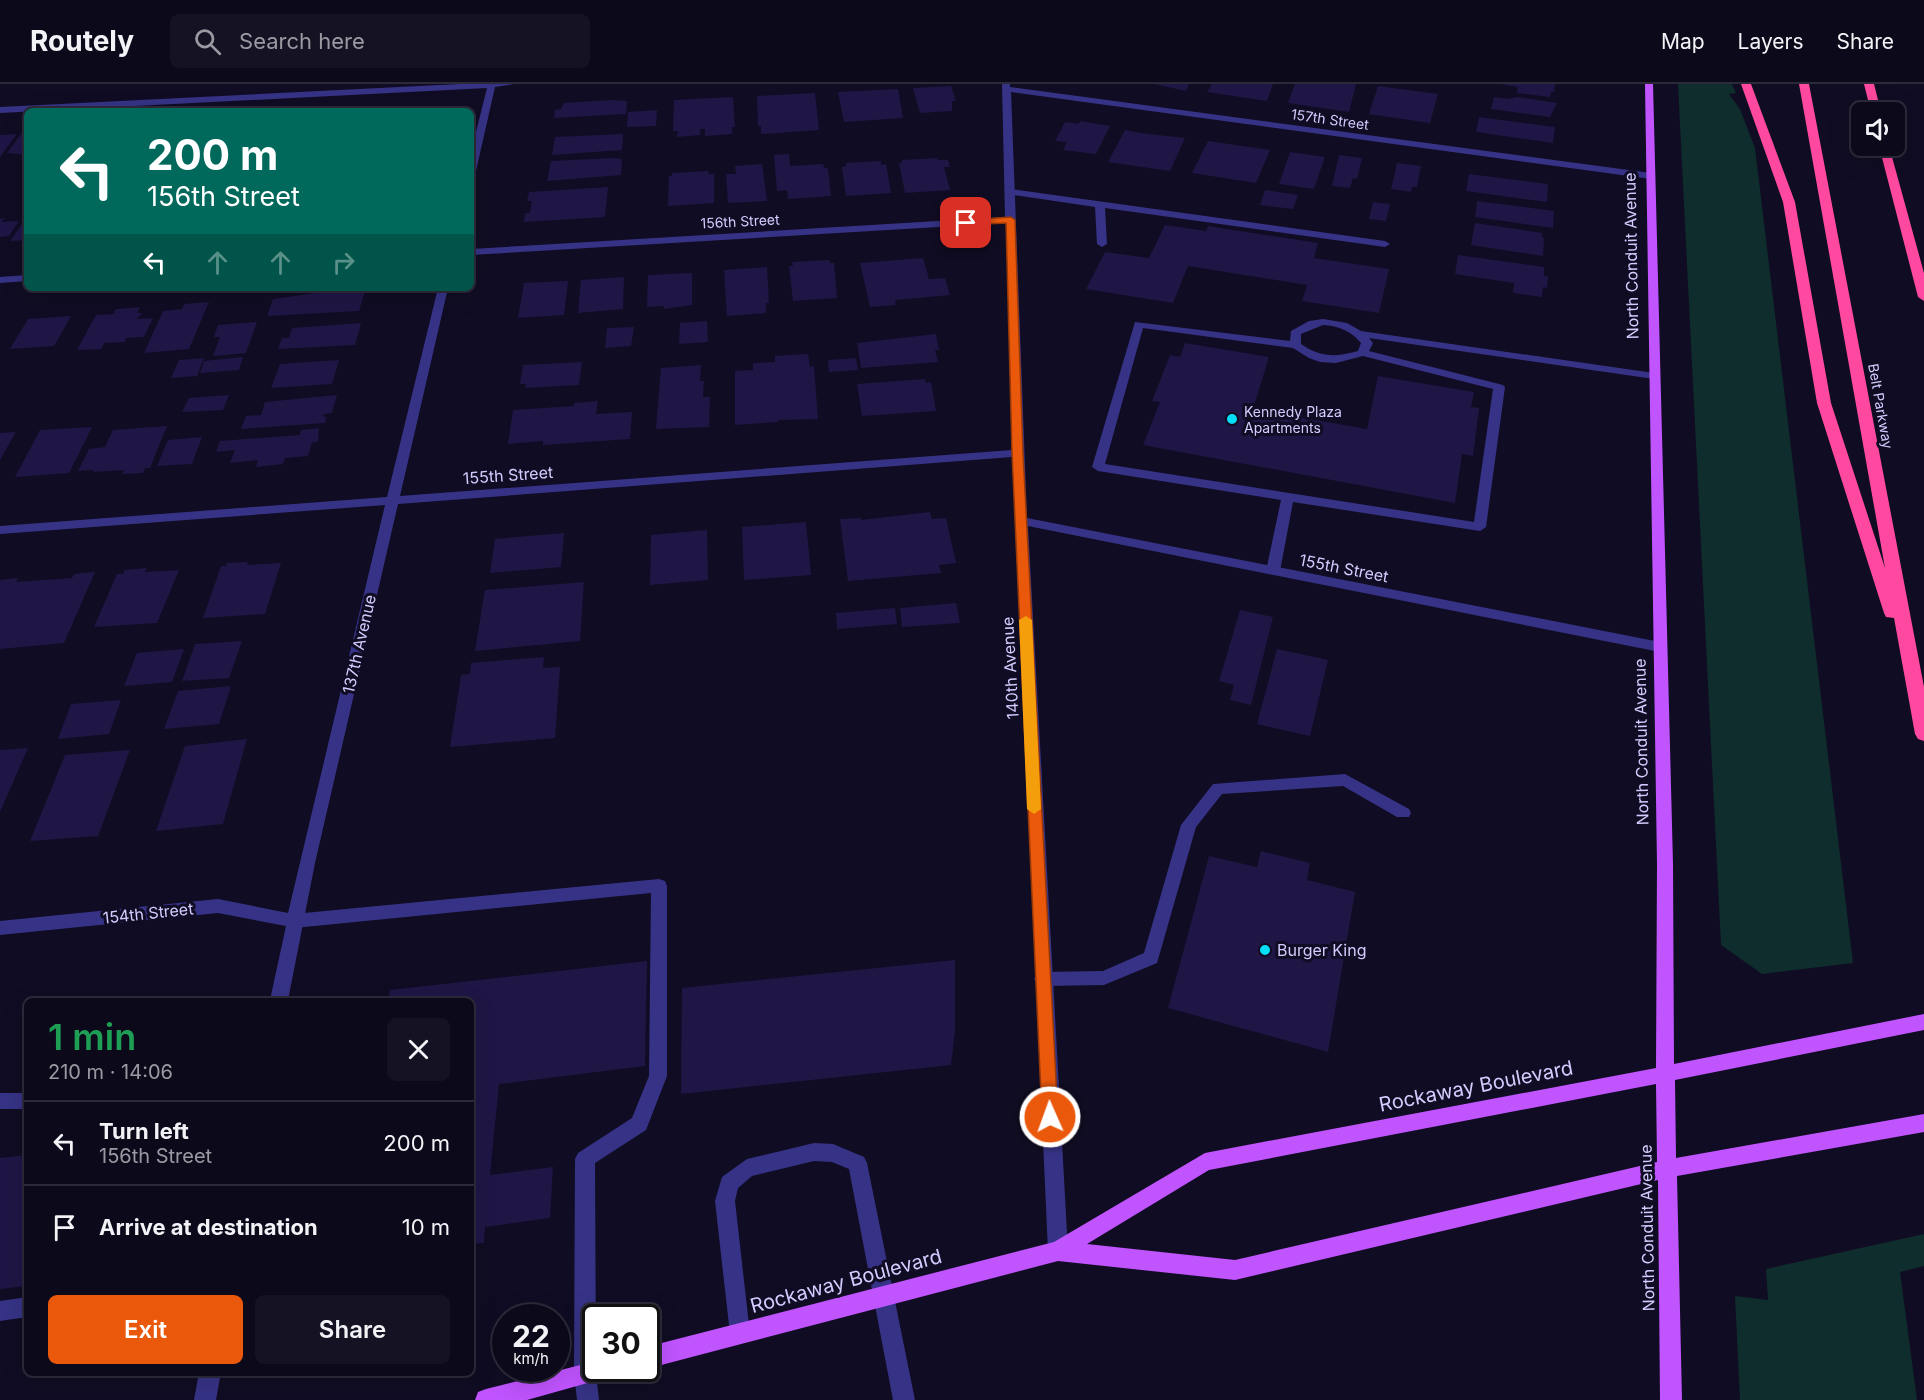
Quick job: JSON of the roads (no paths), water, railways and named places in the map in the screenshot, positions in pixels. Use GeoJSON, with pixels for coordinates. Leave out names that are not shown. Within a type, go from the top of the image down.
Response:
{"type":"FeatureCollection","features":[{"type":"Feature","properties":{"kind":"highway"},"geometry":{"type":"LineString","coordinates":[[1746,84],[1766,132],[1789,202],[1824,403],[1914,680]]}},
{"type":"Feature","properties":{"kind":"highway","name":"Belt Parkway"},"geometry":{"type":"LineString","coordinates":[[1804,84],[1924,734]]}},
{"type":"Feature","properties":{"kind":"highway"},"geometry":{"type":"LineString","coordinates":[[1869,84],[1874,102]]}},
{"type":"Feature","properties":{"kind":"highway"},"geometry":{"type":"LineString","coordinates":[[1887,156],[1924,297]]}},
{"type":"Feature","properties":{"kind":"main road","name":"North Conduit Avenue"},"geometry":{"type":"LineString","coordinates":[[1649,84],[1665,864],[1665,1074],[1671,1400]]}},
{"type":"Feature","properties":{"kind":"main road","name":"Rockaway Boulevard"},"geometry":{"type":"LineString","coordinates":[[660,1354],[1058,1251],[1205,1162],[1924,1022]]}},
{"type":"Feature","properties":{"kind":"main road","name":"Rockaway Boulevard"},"geometry":{"type":"LineString","coordinates":[[1058,1251],[1235,1270],[1667,1169],[1924,1123]]}},
{"type":"Feature","properties":{"kind":"main road"},"geometry":{"type":"LineString","coordinates":[[486,1400],[582,1375]]}},
{"type":"Feature","properties":{"kind":"street"},"geometry":{"type":"LineString","coordinates":[[474,159],[492,84]]}},
{"type":"Feature","properties":{"kind":"street"},"geometry":{"type":"LineString","coordinates":[[38,108],[510,84]]}},
{"type":"Feature","properties":{"kind":"street","name":"157th Street"},"geometry":{"type":"LineString","coordinates":[[1006,86],[1651,176]]}},
{"type":"Feature","properties":{"kind":"street","name":"140th Avenue"},"geometry":{"type":"LineString","coordinates":[[1006,86],[1021,521],[1058,1251]]}},
{"type":"Feature","properties":{"kind":"street"},"geometry":{"type":"LineString","coordinates":[[0,110],[24,109]]}},
{"type":"Feature","properties":{"kind":"street"},"geometry":{"type":"LineString","coordinates":[[1010,192],[1385,244]]}},
{"type":"Feature","properties":{"kind":"street"},"geometry":{"type":"LineString","coordinates":[[1100,204],[1102,244]]}},
{"type":"Feature","properties":{"kind":"street","name":"156th Street"},"geometry":{"type":"LineString","coordinates":[[474,252],[1011,220]]}},
{"type":"Feature","properties":{"kind":"street"},"geometry":{"type":"LineString","coordinates":[[0,280],[24,278]]}},
{"type":"Feature","properties":{"kind":"street","name":"137th Avenue"},"geometry":{"type":"LineString","coordinates":[[279,998],[294,921],[442,291]]}},
{"type":"Feature","properties":{"kind":"street"},"geometry":{"type":"LineString","coordinates":[[1296,345],[1295,333],[1303,326],[1329,322],[1347,326],[1361,334],[1654,376]]}},
{"type":"Feature","properties":{"kind":"street"},"geometry":{"type":"LineString","coordinates":[[1139,324],[1296,345],[1306,354],[1318,358],[1337,361],[1363,353],[1499,387],[1480,526],[1098,467],[1139,324]]}},
{"type":"Feature","properties":{"kind":"street"},"geometry":{"type":"LineString","coordinates":[[1361,334],[1367,343],[1363,353]]}},
{"type":"Feature","properties":{"kind":"street","name":"155th Street"},"geometry":{"type":"LineString","coordinates":[[0,530],[1018,453]]}},
{"type":"Feature","properties":{"kind":"street"},"geometry":{"type":"LineString","coordinates":[[1273,571],[1288,497]]}},
{"type":"Feature","properties":{"kind":"street","name":"155th Street"},"geometry":{"type":"LineString","coordinates":[[1021,521],[1660,647]]}},
{"type":"Feature","properties":{"kind":"street"},"geometry":{"type":"LineString","coordinates":[[1043,979],[1104,978],[1151,958],[1189,825],[1218,788],[1344,780],[1403,813]]}},
{"type":"Feature","properties":{"kind":"street","name":"154th Street"},"geometry":{"type":"LineString","coordinates":[[0,928],[218,906],[294,921],[659,886],[658,1076],[639,1124],[585,1159],[585,1304]]}},
{"type":"Feature","properties":{"kind":"street"},"geometry":{"type":"LineString","coordinates":[[0,1101],[24,1101]]}},
{"type":"Feature","properties":{"kind":"street"},"geometry":{"type":"LineString","coordinates":[[740,1334],[725,1201],[729,1184],[747,1168],[814,1152],[833,1153],[857,1163],[904,1400]]}},
{"type":"Feature","properties":{"kind":"street"},"geometry":{"type":"LineString","coordinates":[[0,1311],[24,1307]]}},
{"type":"Feature","properties":{"kind":"street"},"geometry":{"type":"LineString","coordinates":[[205,1400],[209,1376]]}},
{"type":"Feature","properties":{"kind":"street"},"geometry":{"type":"LineString","coordinates":[[586,1382],[588,1400]]}},
{"type":"Feature","properties":{"kind":"place","name":"Kennedy Plaza Apartments"},"geometry":{"type":"Point","coordinates":[1232,419]}},
{"type":"Feature","properties":{"kind":"place","name":"Burger King"},"geometry":{"type":"Point","coordinates":[1265,950]}}]}
